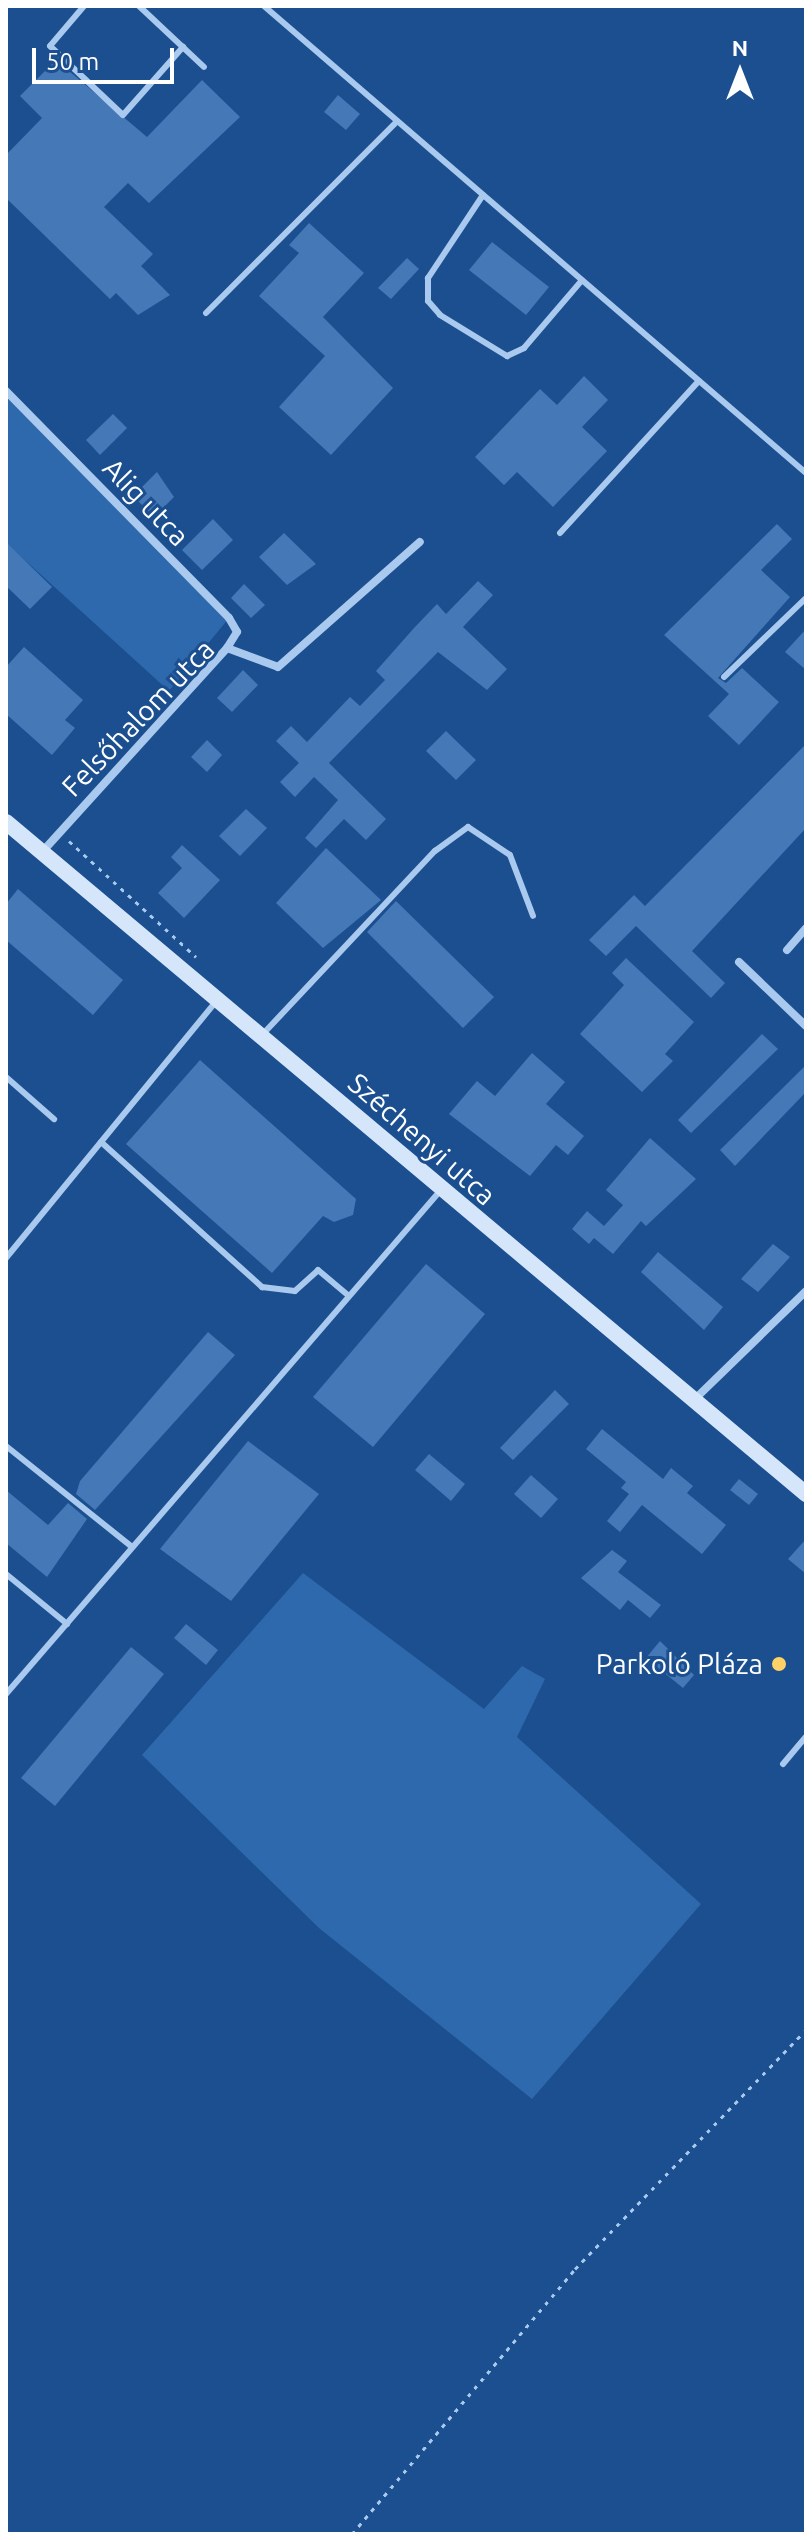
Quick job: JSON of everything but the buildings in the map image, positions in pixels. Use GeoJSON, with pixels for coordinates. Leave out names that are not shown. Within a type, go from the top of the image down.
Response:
{"type":"FeatureCollection","features":[{"type":"Feature","properties":{"kind":"street","name":"Alig utca"},"geometry":{"type":"LineString","coordinates":[[6,391],[229,618],[237,632],[227,648]]}},
{"type":"Feature","properties":{"kind":"street","name":"Felsőhalom utca"},"geometry":{"type":"LineString","coordinates":[[43,851],[227,648],[278,667],[420,542]]}},
{"type":"Feature","properties":{"kind":"street","name":"Széchenyi utca"},"geometry":{"type":"LineString","coordinates":[[6,822],[262,1035],[440,1191],[697,1397],[806,1494]]}},
{"type":"Feature","properties":{"kind":"street"},"geometry":{"type":"LineString","coordinates":[[787,950],[806,928]]}},
{"type":"Feature","properties":{"kind":"street"},"geometry":{"type":"LineString","coordinates":[[739,962],[806,1026]]}},
{"type":"Feature","properties":{"kind":"street"},"geometry":{"type":"LineString","coordinates":[[697,1397],[806,1291]]}},
{"type":"Feature","properties":{"kind":"lane"},"geometry":{"type":"LineString","coordinates":[[84,6],[50,46],[123,115],[183,47]]}},
{"type":"Feature","properties":{"kind":"lane"},"geometry":{"type":"LineString","coordinates":[[139,6],[204,67]]}},
{"type":"Feature","properties":{"kind":"lane"},"geometry":{"type":"LineString","coordinates":[[264,6],[806,473]]}},
{"type":"Feature","properties":{"kind":"lane"},"geometry":{"type":"LineString","coordinates":[[206,313],[397,121]]}},
{"type":"Feature","properties":{"kind":"lane"},"geometry":{"type":"LineString","coordinates":[[483,195],[428,278],[428,301],[440,315],[507,356],[524,348],[582,280]]}},
{"type":"Feature","properties":{"kind":"lane"},"geometry":{"type":"LineString","coordinates":[[560,533],[699,381]]}},
{"type":"Feature","properties":{"kind":"lane"},"geometry":{"type":"LineString","coordinates":[[724,677],[806,598]]}},
{"type":"Feature","properties":{"kind":"lane"},"geometry":{"type":"LineString","coordinates":[[262,1035],[435,851],[468,827],[510,855],[533,916]]}},
{"type":"Feature","properties":{"kind":"lane"},"geometry":{"type":"LineString","coordinates":[[6,1258],[218,998]]}},
{"type":"Feature","properties":{"kind":"lane"},"geometry":{"type":"LineString","coordinates":[[6,1077],[54,1119]]}},
{"type":"Feature","properties":{"kind":"lane"},"geometry":{"type":"LineString","coordinates":[[101,1142],[262,1287],[295,1291],[318,1270],[349,1296]]}},
{"type":"Feature","properties":{"kind":"lane"},"geometry":{"type":"LineString","coordinates":[[6,1694],[440,1191]]}},
{"type":"Feature","properties":{"kind":"lane"},"geometry":{"type":"LineString","coordinates":[[6,1446],[132,1547]]}},
{"type":"Feature","properties":{"kind":"lane"},"geometry":{"type":"LineString","coordinates":[[6,1574],[67,1624]]}},
{"type":"Feature","properties":{"kind":"lane"},"geometry":{"type":"LineString","coordinates":[[783,1764],[806,1737]]}},
{"type":"Feature","properties":{"kind":"path"},"geometry":{"type":"LineString","coordinates":[[352,2534],[575,2269],[806,2030]]}},
{"type":"Feature","properties":{"kind":"shaded area"},"geometry":{"type":"Polygon","coordinates":[[[6,392],[229,618],[169,691],[6,543],[6,392]]]}},
{"type":"Feature","properties":{"kind":"shaded area"},"geometry":{"type":"Polygon","coordinates":[[[303,1573],[484,1709],[522,1666],[545,1679],[517,1737],[701,1904],[532,2099],[319,1928],[142,1755],[303,1573]]]}},
{"type":"Feature","properties":{"kind":"place","name":"Parkoló Pláza"},"geometry":{"type":"Point","coordinates":[779,1664]}}]}
